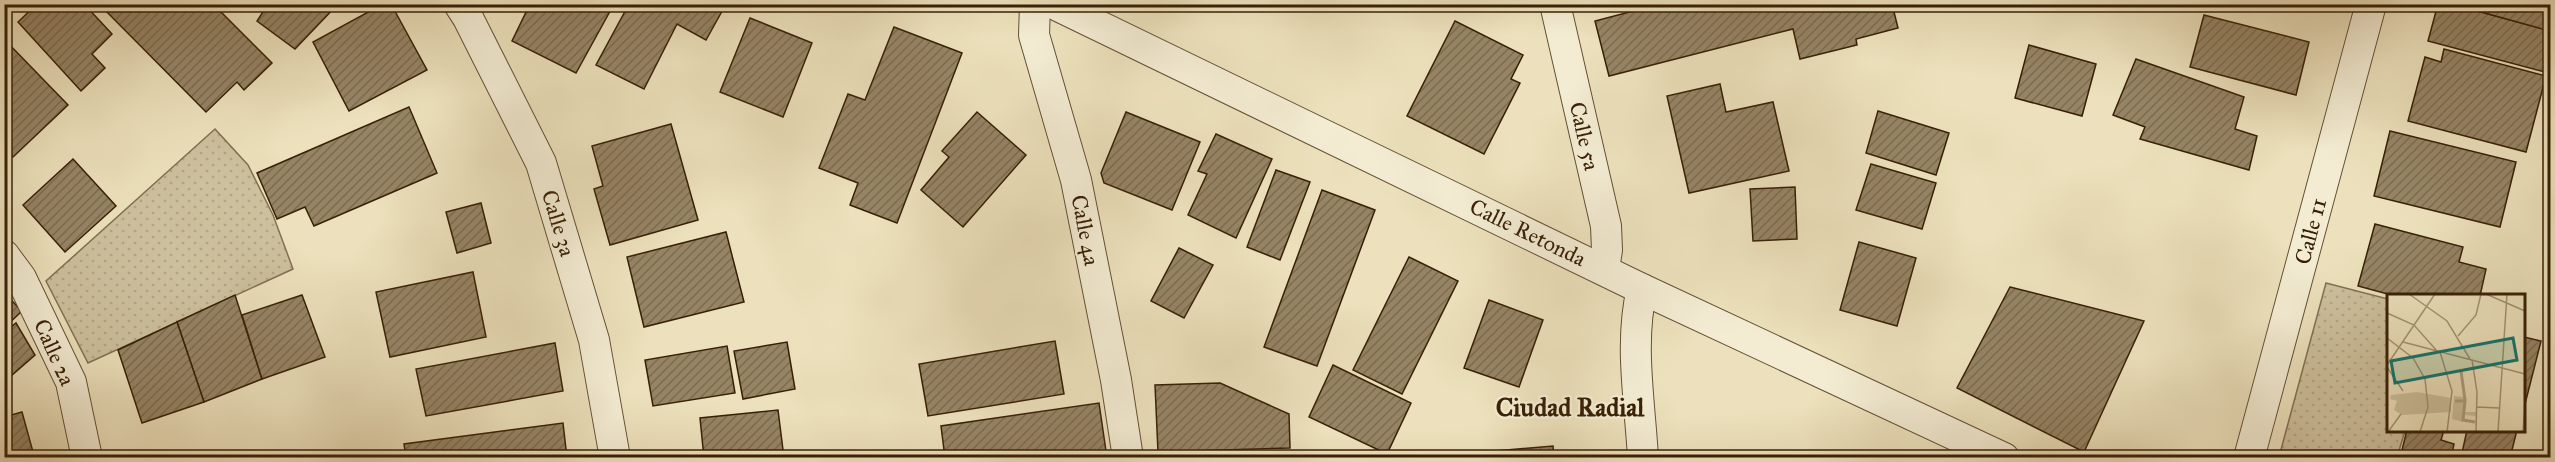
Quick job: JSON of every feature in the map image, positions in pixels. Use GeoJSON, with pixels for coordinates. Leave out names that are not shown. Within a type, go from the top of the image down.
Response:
{"type":"FeatureCollection","features":[{"type":"Feature","properties":{"kind":"street","name":"Calle 3a"},"geometry":{"type":"LineString","coordinates":[[459,4],[541,163],[594,340],[615,458]]}},
{"type":"Feature","properties":{"kind":"street","name":"Calle 4a"},"geometry":{"type":"LineString","coordinates":[[1035,4],[1034,35],[1076,180],[1116,380],[1128,458]]}},
{"type":"Feature","properties":{"kind":"street","name":"Calle Retonda"},"geometry":{"type":"LineString","coordinates":[[1054,4],[1642,289],[2004,458]]}},
{"type":"Feature","properties":{"kind":"street","name":"Calle 5a"},"geometry":{"type":"LineString","coordinates":[[1555,4],[1606,226],[1607,250],[1604,269]]}},
{"type":"Feature","properties":{"kind":"street","name":"Calle 11"},"geometry":{"type":"LineString","coordinates":[[2249,458],[2371,4]]}},
{"type":"Feature","properties":{"kind":"street","name":"Calle 2a"},"geometry":{"type":"LineString","coordinates":[[4,255],[21,278],[71,382],[87,458]]}},
{"type":"Feature","properties":{"kind":"street"},"geometry":{"type":"LineString","coordinates":[[1642,289],[1635,335],[1643,458]]}},
{"type":"Feature","properties":{"kind":"shaded area"},"geometry":{"type":"Polygon","coordinates":[[[215,129],[248,165],[273,215],[293,269],[88,363],[46,281],[215,129]]]}},
{"type":"Feature","properties":{"kind":"shaded area"},"geometry":{"type":"Polygon","coordinates":[[[2326,283],[2387,299],[2387,432],[2405,432],[2397,457],[2279,457],[2326,283]]]}},
{"type":"Feature","properties":{"kind":"building"},"geometry":{"type":"Polygon","coordinates":[[[37,4],[84,4],[112,34],[92,54],[105,68],[81,91],[18,22],[37,4]]]}},
{"type":"Feature","properties":{"kind":"building"},"geometry":{"type":"Polygon","coordinates":[[[99,4],[213,4],[272,63],[244,90],[237,82],[206,112],[99,4]]]}},
{"type":"Feature","properties":{"kind":"building"},"geometry":{"type":"Polygon","coordinates":[[[268,4],[338,4],[295,49],[257,21],[268,4]]]}},
{"type":"Feature","properties":{"kind":"building"},"geometry":{"type":"Polygon","coordinates":[[[383,4],[391,4],[427,70],[349,111],[313,42],[383,4]]]}},
{"type":"Feature","properties":{"kind":"building"},"geometry":{"type":"Polygon","coordinates":[[[530,4],[614,4],[576,73],[512,41],[530,4]]]}},
{"type":"Feature","properties":{"kind":"building"},"geometry":{"type":"Polygon","coordinates":[[[629,4],[726,4],[706,40],[677,24],[644,89],[596,65],[629,4]]]}},
{"type":"Feature","properties":{"kind":"building"},"geometry":{"type":"Polygon","coordinates":[[[1660,4],[1892,4],[1898,28],[1856,39],[1857,45],[1800,59],[1793,29],[1609,76],[1595,21],[1660,4]]]}},
{"type":"Feature","properties":{"kind":"building"},"geometry":{"type":"Polygon","coordinates":[[[2438,4],[2452,4],[2550,31],[2550,51],[2545,72],[2428,41],[2438,4]]]}},
{"type":"Feature","properties":{"kind":"building"},"geometry":{"type":"Polygon","coordinates":[[[2452,4],[2550,4],[2550,31],[2452,4]]]}},
{"type":"Feature","properties":{"kind":"building"},"geometry":{"type":"Polygon","coordinates":[[[2204,15],[2309,42],[2296,95],[2190,67],[2204,15]]]}},
{"type":"Feature","properties":{"kind":"building"},"geometry":{"type":"Polygon","coordinates":[[[750,18],[812,43],[783,117],[720,92],[750,18]]]}},
{"type":"Feature","properties":{"kind":"building"},"geometry":{"type":"Polygon","coordinates":[[[1455,21],[1523,55],[1511,79],[1520,83],[1484,154],[1407,116],[1455,21]]]}},
{"type":"Feature","properties":{"kind":"building"},"geometry":{"type":"Polygon","coordinates":[[[894,27],[962,53],[897,223],[850,205],[858,183],[819,168],[848,94],[865,100],[894,27]]]}},
{"type":"Feature","properties":{"kind":"building"},"geometry":{"type":"Polygon","coordinates":[[[4,39],[68,105],[13,157],[4,148],[4,39]]]}},
{"type":"Feature","properties":{"kind":"building"},"geometry":{"type":"Polygon","coordinates":[[[2029,45],[2096,64],[2082,116],[2015,98],[2029,45]]]}},
{"type":"Feature","properties":{"kind":"building"},"geometry":{"type":"Polygon","coordinates":[[[2444,49],[2546,76],[2526,152],[2408,121],[2425,57],[2441,62],[2444,49]]]}},
{"type":"Feature","properties":{"kind":"building"},"geometry":{"type":"Polygon","coordinates":[[[2136,59],[2244,97],[2235,129],[2257,136],[2249,170],[2140,139],[2145,127],[2113,115],[2136,59]]]}},
{"type":"Feature","properties":{"kind":"building"},"geometry":{"type":"Polygon","coordinates":[[[1720,84],[1726,112],[1773,102],[1789,171],[1689,193],[1667,96],[1720,84]]]}},
{"type":"Feature","properties":{"kind":"building"},"geometry":{"type":"Polygon","coordinates":[[[409,107],[437,173],[314,226],[305,207],[277,219],[257,173],[409,107]]]}},
{"type":"Feature","properties":{"kind":"building"},"geometry":{"type":"Polygon","coordinates":[[[1878,111],[1949,133],[1936,175],[1866,153],[1878,111]]]}},
{"type":"Feature","properties":{"kind":"building"},"geometry":{"type":"Polygon","coordinates":[[[977,112],[1026,155],[963,227],[921,190],[949,157],[942,151],[977,112]]]}},
{"type":"Feature","properties":{"kind":"building"},"geometry":{"type":"Polygon","coordinates":[[[1126,112],[1200,142],[1172,210],[1104,183],[1101,173],[1126,112]]]}},
{"type":"Feature","properties":{"kind":"building"},"geometry":{"type":"Polygon","coordinates":[[[671,124],[698,220],[610,245],[594,189],[603,186],[592,146],[671,124]]]}},
{"type":"Feature","properties":{"kind":"building"},"geometry":{"type":"Polygon","coordinates":[[[2390,131],[2516,162],[2500,227],[2374,196],[2390,131]]]}},
{"type":"Feature","properties":{"kind":"building"},"geometry":{"type":"Polygon","coordinates":[[[1216,134],[1272,159],[1236,238],[1188,215],[1207,174],[1198,171],[1216,134]]]}},
{"type":"Feature","properties":{"kind":"building"},"geometry":{"type":"Polygon","coordinates":[[[73,159],[116,206],[65,252],[23,205],[73,159]]]}},
{"type":"Feature","properties":{"kind":"building"},"geometry":{"type":"Polygon","coordinates":[[[1871,164],[1936,183],[1922,229],[1856,210],[1871,164]]]}},
{"type":"Feature","properties":{"kind":"building"},"geometry":{"type":"Polygon","coordinates":[[[1276,170],[1310,182],[1280,260],[1247,247],[1276,170]]]}},
{"type":"Feature","properties":{"kind":"building"},"geometry":{"type":"Polygon","coordinates":[[[1795,187],[1797,239],[1753,241],[1750,189],[1795,187]]]}},
{"type":"Feature","properties":{"kind":"building"},"geometry":{"type":"Polygon","coordinates":[[[1322,190],[1375,210],[1317,366],[1264,347],[1322,190]]]}},
{"type":"Feature","properties":{"kind":"building"},"geometry":{"type":"Polygon","coordinates":[[[481,203],[491,243],[457,253],[446,212],[481,203]]]}},
{"type":"Feature","properties":{"kind":"building"},"geometry":{"type":"Polygon","coordinates":[[[2375,224],[2463,247],[2459,262],[2486,269],[2480,294],[2388,294],[2358,286],[2375,224]]]}},
{"type":"Feature","properties":{"kind":"building"},"geometry":{"type":"Polygon","coordinates":[[[726,232],[744,302],[644,327],[627,257],[726,232]]]}},
{"type":"Feature","properties":{"kind":"building"},"geometry":{"type":"Polygon","coordinates":[[[1859,242],[1916,258],[1897,326],[1840,310],[1859,242]]]}},
{"type":"Feature","properties":{"kind":"building"},"geometry":{"type":"Polygon","coordinates":[[[1179,248],[1213,265],[1184,318],[1151,301],[1179,248]]]}},
{"type":"Feature","properties":{"kind":"building"},"geometry":{"type":"Polygon","coordinates":[[[1409,257],[1458,281],[1402,394],[1353,370],[1409,257]]]}},
{"type":"Feature","properties":{"kind":"building"},"geometry":{"type":"Polygon","coordinates":[[[473,272],[486,337],[390,357],[376,292],[473,272]]]}},
{"type":"Feature","properties":{"kind":"building"},"geometry":{"type":"Polygon","coordinates":[[[2010,287],[2144,321],[2084,452],[1957,388],[2010,287]]]}},
{"type":"Feature","properties":{"kind":"building"},"geometry":{"type":"Polygon","coordinates":[[[4,293],[22,311],[4,328],[4,293]]]}},
{"type":"Feature","properties":{"kind":"building"},"geometry":{"type":"Polygon","coordinates":[[[235,295],[262,379],[204,402],[177,322],[235,295]]]}},
{"type":"Feature","properties":{"kind":"building"},"geometry":{"type":"Polygon","coordinates":[[[302,295],[325,357],[262,379],[242,315],[302,295]]]}},
{"type":"Feature","properties":{"kind":"building"},"geometry":{"type":"Polygon","coordinates":[[[1489,300],[1543,320],[1519,387],[1464,368],[1489,300]]]}},
{"type":"Feature","properties":{"kind":"building"},"geometry":{"type":"Polygon","coordinates":[[[177,322],[204,402],[142,423],[118,350],[177,322]]]}},
{"type":"Feature","properties":{"kind":"building"},"geometry":{"type":"Polygon","coordinates":[[[16,323],[35,355],[4,382],[4,333],[16,323]]]}},
{"type":"Feature","properties":{"kind":"building"},"geometry":{"type":"Polygon","coordinates":[[[2525,337],[2541,341],[2525,404],[2525,337]]]}},
{"type":"Feature","properties":{"kind":"building"},"geometry":{"type":"Polygon","coordinates":[[[1055,341],[1064,394],[928,416],[919,364],[1055,341]]]}},
{"type":"Feature","properties":{"kind":"building"},"geometry":{"type":"Polygon","coordinates":[[[787,342],[795,389],[743,399],[734,351],[787,342]]]}},
{"type":"Feature","properties":{"kind":"building"},"geometry":{"type":"Polygon","coordinates":[[[555,343],[563,391],[426,416],[416,369],[555,343]]]}},
{"type":"Feature","properties":{"kind":"building"},"geometry":{"type":"Polygon","coordinates":[[[727,346],[735,393],[653,406],[645,360],[727,346]]]}},
{"type":"Feature","properties":{"kind":"building"},"geometry":{"type":"Polygon","coordinates":[[[1333,365],[1411,403],[1387,454],[1309,417],[1333,365]]]}},
{"type":"Feature","properties":{"kind":"building"},"geometry":{"type":"Polygon","coordinates":[[[1220,383],[1289,414],[1290,448],[1158,452],[1155,385],[1220,383]]]}},
{"type":"Feature","properties":{"kind":"building"},"geometry":{"type":"Polygon","coordinates":[[[1099,403],[1107,458],[945,458],[941,426],[1099,403]]]}},
{"type":"Feature","properties":{"kind":"building"},"geometry":{"type":"Polygon","coordinates":[[[778,410],[784,458],[704,458],[700,418],[778,410]]]}},
{"type":"Feature","properties":{"kind":"building"},"geometry":{"type":"Polygon","coordinates":[[[22,412],[33,452],[14,458],[4,458],[4,417],[22,412]]]}},
{"type":"Feature","properties":{"kind":"building"},"geometry":{"type":"Polygon","coordinates":[[[563,423],[567,458],[406,458],[404,444],[563,423]]]}},
{"type":"Feature","properties":{"kind":"building"},"geometry":{"type":"Polygon","coordinates":[[[2406,432],[2443,432],[2441,440],[2454,444],[2451,458],[2400,458],[2406,432]]]}},
{"type":"Feature","properties":{"kind":"building"},"geometry":{"type":"Polygon","coordinates":[[[2467,432],[2516,432],[2510,458],[2480,458],[2462,453],[2467,432]]]}},
{"type":"Feature","properties":{"kind":"building"},"geometry":{"type":"Polygon","coordinates":[[[1553,446],[1554,458],[1472,458],[1472,453],[1553,446]]]}},
{"type":"Feature","properties":{"kind":"building"},"geometry":{"type":"Polygon","coordinates":[[[1289,453],[1290,458],[1188,458],[1188,456],[1289,453]]]}},
{"type":"Feature","properties":{"kind":"district","name":"Ciudad Radial"},"geometry":{"type":"Point","coordinates":[1570,407]}}]}
